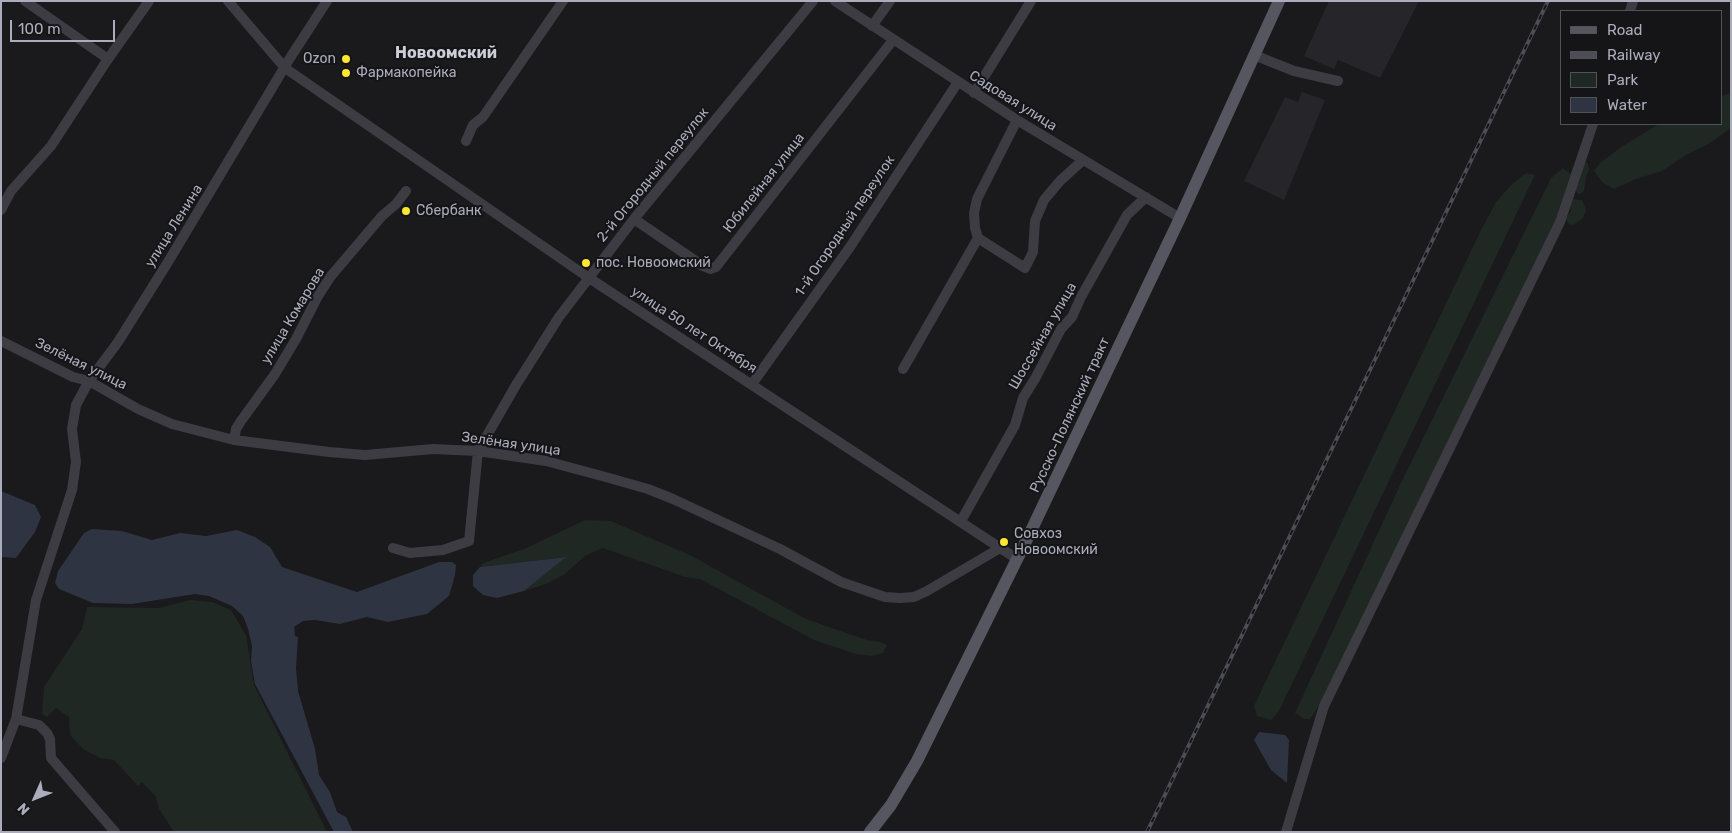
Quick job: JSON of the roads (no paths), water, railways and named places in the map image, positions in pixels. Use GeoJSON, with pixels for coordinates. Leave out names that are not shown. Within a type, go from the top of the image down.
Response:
{"type":"FeatureCollection","features":[{"type":"Feature","properties":{"kind":"main road","name":"Русско-Полянский тракт"},"geometry":{"type":"LineString","coordinates":[[870,832],[891,805],[918,761],[1018,559],[1180,218],[1279,1]]}},
{"type":"Feature","properties":{"kind":"street"},"geometry":{"type":"LineString","coordinates":[[25,1],[108,59]]}},
{"type":"Feature","properties":{"kind":"street"},"geometry":{"type":"LineString","coordinates":[[1,210],[11,191],[51,146],[149,1]]}},
{"type":"Feature","properties":{"kind":"street","name":"улица 50 лет Октября"},"geometry":{"type":"LineString","coordinates":[[228,1],[285,68],[589,278],[1018,559]]}},
{"type":"Feature","properties":{"kind":"street","name":"улица Ленина"},"geometry":{"type":"LineString","coordinates":[[1,758],[16,719],[36,600],[72,490],[76,462],[72,429],[76,405],[90,380],[118,342],[168,262],[327,1]]}},
{"type":"Feature","properties":{"kind":"street"},"geometry":{"type":"LineString","coordinates":[[466,141],[474,125],[483,117],[563,1]]}},
{"type":"Feature","properties":{"kind":"street","name":"2-й Огородный переулок"},"geometry":{"type":"LineString","coordinates":[[478,451],[516,385],[559,318],[634,219],[813,1]]}},
{"type":"Feature","properties":{"kind":"street","name":"Садовая улица"},"geometry":{"type":"LineString","coordinates":[[835,1],[974,93],[1180,218]]}},
{"type":"Feature","properties":{"kind":"street"},"geometry":{"type":"LineString","coordinates":[[872,26],[890,1]]}},
{"type":"Feature","properties":{"kind":"street"},"geometry":{"type":"LineString","coordinates":[[974,93],[1031,1]]}},
{"type":"Feature","properties":{"kind":"street","name":"Юбилейная улица"},"geometry":{"type":"LineString","coordinates":[[634,219],[703,266],[710,269],[716,266],[893,40]]}},
{"type":"Feature","properties":{"kind":"street"},"geometry":{"type":"LineString","coordinates":[[1254,56],[1294,71],[1338,80]]}},
{"type":"Feature","properties":{"kind":"street","name":"1-й Огородный переулок"},"geometry":{"type":"LineString","coordinates":[[752,384],[850,247],[958,82]]}},
{"type":"Feature","properties":{"kind":"street"},"geometry":{"type":"LineString","coordinates":[[1017,120],[977,199],[974,213],[978,238],[1025,268],[1033,252],[1035,221],[1044,200],[1060,181],[1083,160]]}},
{"type":"Feature","properties":{"kind":"street"},"geometry":{"type":"LineString","coordinates":[[1286,832],[1324,706],[1560,222],[1593,125]]}},
{"type":"Feature","properties":{"kind":"street","name":"улица Комарова"},"geometry":{"type":"LineString","coordinates":[[234,440],[236,430],[241,421],[275,374],[331,276],[406,191]]}},
{"type":"Feature","properties":{"kind":"street","name":"Шоссейная улица"},"geometry":{"type":"LineString","coordinates":[[962,521],[1016,425],[1023,398],[1061,329],[1075,312],[1081,297],[1127,215],[1146,197]]}},
{"type":"Feature","properties":{"kind":"street"},"geometry":{"type":"LineString","coordinates":[[903,369],[978,238]]}},
{"type":"Feature","properties":{"kind":"street","name":"Зелёная улица"},"geometry":{"type":"LineString","coordinates":[[1,340],[73,377],[90,380],[138,409],[172,424],[234,440],[365,455],[433,449],[478,451],[546,461],[648,489],[713,516],[780,549],[840,582],[885,597],[914,597],[1000,548]]}},
{"type":"Feature","properties":{"kind":"street"},"geometry":{"type":"LineString","coordinates":[[392,548],[410,553],[443,550],[469,541],[478,451]]}},
{"type":"Feature","properties":{"kind":"street"},"geometry":{"type":"LineString","coordinates":[[16,719],[39,725],[47,733],[50,739],[51,758],[115,832]]}},
{"type":"Feature","properties":{"kind":"water"},"geometry":{"type":"Polygon","coordinates":[[[1,491],[35,505],[41,517],[35,532],[16,558],[1,557],[1,491]]]}},
{"type":"Feature","properties":{"kind":"water"},"geometry":{"type":"Polygon","coordinates":[[[92,529],[122,531],[152,540],[180,533],[206,536],[237,530],[255,537],[270,547],[282,567],[357,592],[439,562],[452,562],[456,565],[449,596],[427,614],[388,622],[367,617],[340,624],[315,620],[303,621],[294,627],[295,636],[298,637],[296,668],[298,691],[315,749],[319,775],[330,792],[337,812],[346,817],[353,832],[334,832],[255,684],[251,661],[252,646],[248,629],[243,616],[232,606],[209,596],[195,594],[132,604],[93,603],[59,589],[55,583],[58,571],[84,533],[92,529]]]}},
{"type":"Feature","properties":{"kind":"water"},"geometry":{"type":"Polygon","coordinates":[[[566,557],[524,591],[497,598],[483,595],[473,586],[473,575],[480,567],[566,557]]]}},
{"type":"Feature","properties":{"kind":"water"},"geometry":{"type":"Polygon","coordinates":[[[1259,732],[1285,735],[1289,740],[1287,783],[1271,770],[1254,740],[1259,732]]]}},
{"type":"Feature","properties":{"kind":"railway"},"geometry":{"type":"LineString","coordinates":[[1147,832],[1548,1]]}},
{"type":"Feature","properties":{"kind":"place","name":"Ozon"},"geometry":{"type":"Point","coordinates":[346,59]}},
{"type":"Feature","properties":{"kind":"place","name":"Фармакопейка"},"geometry":{"type":"Point","coordinates":[346,73]}},
{"type":"Feature","properties":{"kind":"place","name":"Сбербанк"},"geometry":{"type":"Point","coordinates":[406,211]}},
{"type":"Feature","properties":{"kind":"place","name":"пос. Новоомский"},"geometry":{"type":"Point","coordinates":[586,263]}},
{"type":"Feature","properties":{"kind":"place","name":"Совхоз Новоомский"},"geometry":{"type":"Point","coordinates":[1004,542]}},
{"type":"Feature","properties":{"kind":"district","name":"Новоомский"},"geometry":{"type":"Point","coordinates":[446,53]}}]}
